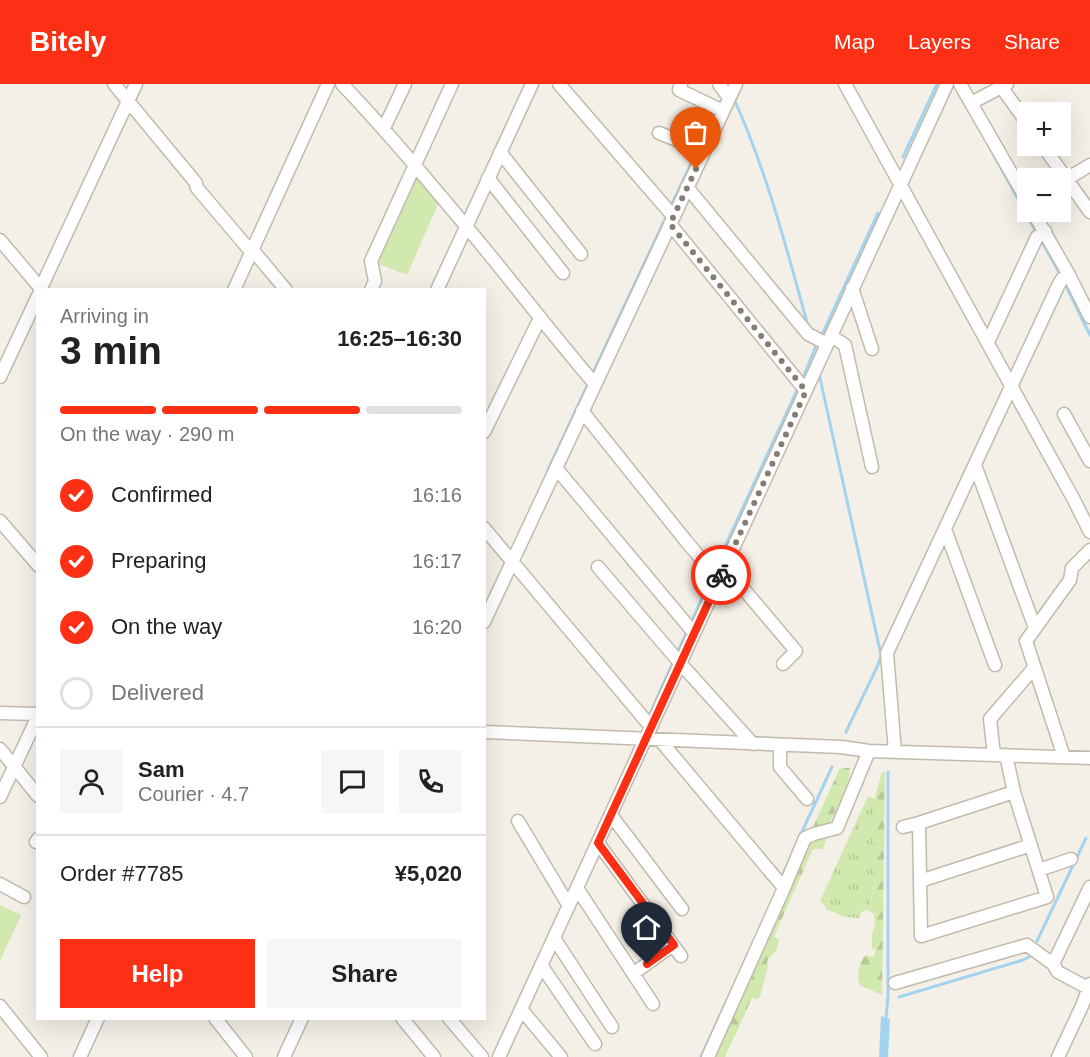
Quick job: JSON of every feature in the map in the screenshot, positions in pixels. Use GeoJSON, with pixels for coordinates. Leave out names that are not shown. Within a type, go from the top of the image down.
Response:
{"type":"FeatureCollection","features":[{"type":"Feature","properties":{"kind":"street"},"geometry":{"type":"LineString","coordinates":[[114,84],[127,104],[196,183],[197,188],[247,247],[250,254],[284,288]]}},
{"type":"Feature","properties":{"kind":"street"},"geometry":{"type":"LineString","coordinates":[[41,288],[136,84]]}},
{"type":"Feature","properties":{"kind":"street"},"geometry":{"type":"LineString","coordinates":[[235,288],[328,84]]}},
{"type":"Feature","properties":{"kind":"street"},"geometry":{"type":"LineString","coordinates":[[342,84],[384,128],[592,380]]}},
{"type":"Feature","properties":{"kind":"street"},"geometry":{"type":"LineString","coordinates":[[384,128],[405,84]]}},
{"type":"Feature","properties":{"kind":"street"},"geometry":{"type":"LineString","coordinates":[[372,288],[375,281],[371,261],[452,84]]}},
{"type":"Feature","properties":{"kind":"street"},"geometry":{"type":"LineString","coordinates":[[438,288],[464,223],[489,178],[532,84]]}},
{"type":"Feature","properties":{"kind":"street"},"geometry":{"type":"LineString","coordinates":[[559,84],[670,216],[802,386]]}},
{"type":"Feature","properties":{"kind":"street"},"geometry":{"type":"LineString","coordinates":[[681,84],[679,90],[720,110]]}},
{"type":"Feature","properties":{"kind":"street"},"geometry":{"type":"LineString","coordinates":[[846,84],[1090,532]]}},
{"type":"Feature","properties":{"kind":"street"},"geometry":{"type":"LineString","coordinates":[[499,1057],[651,727],[677,660],[802,386],[820,338],[852,288],[947,84]]}},
{"type":"Feature","properties":{"kind":"street"},"geometry":{"type":"LineString","coordinates":[[960,84],[1017,183]]}},
{"type":"Feature","properties":{"kind":"street"},"geometry":{"type":"LineString","coordinates":[[971,103],[1005,86],[1017,106]]}},
{"type":"Feature","properties":{"kind":"street"},"geometry":{"type":"LineString","coordinates":[[486,617],[510,561],[582,411],[592,380],[670,216],[687,187],[700,149],[728,91]]}},
{"type":"Feature","properties":{"kind":"street"},"geometry":{"type":"LineString","coordinates":[[659,133],[700,149]]}},
{"type":"Feature","properties":{"kind":"street"},"geometry":{"type":"LineString","coordinates":[[500,152],[581,254]]}},
{"type":"Feature","properties":{"kind":"street"},"geometry":{"type":"LineString","coordinates":[[1071,177],[1090,165]]}},
{"type":"Feature","properties":{"kind":"street"},"geometry":{"type":"LineString","coordinates":[[489,178],[563,273]]}},
{"type":"Feature","properties":{"kind":"street"},"geometry":{"type":"LineString","coordinates":[[1071,185],[1090,212]]}},
{"type":"Feature","properties":{"kind":"street"},"geometry":{"type":"LineString","coordinates":[[687,187],[820,338],[845,345],[872,467]]}},
{"type":"Feature","properties":{"kind":"street"},"geometry":{"type":"LineString","coordinates":[[1037,222],[1041,234],[1090,317]]}},
{"type":"Feature","properties":{"kind":"street"},"geometry":{"type":"LineString","coordinates":[[988,342],[1041,234]]}},
{"type":"Feature","properties":{"kind":"street"},"geometry":{"type":"LineString","coordinates":[[0,240],[38,288]]}},
{"type":"Feature","properties":{"kind":"street"},"geometry":{"type":"LineString","coordinates":[[895,752],[887,653],[1066,277]]}},
{"type":"Feature","properties":{"kind":"street"},"geometry":{"type":"LineString","coordinates":[[852,288],[872,349]]}},
{"type":"Feature","properties":{"kind":"street"},"geometry":{"type":"LineString","coordinates":[[0,377],[36,300]]}},
{"type":"Feature","properties":{"kind":"street"},"geometry":{"type":"LineString","coordinates":[[486,428],[540,318]]}},
{"type":"Feature","properties":{"kind":"street"},"geometry":{"type":"LineString","coordinates":[[582,411],[718,573],[796,651],[783,664]]}},
{"type":"Feature","properties":{"kind":"street"},"geometry":{"type":"LineString","coordinates":[[1064,414],[1090,461]]}},
{"type":"Feature","properties":{"kind":"street"},"geometry":{"type":"LineString","coordinates":[[975,465],[1035,628]]}},
{"type":"Feature","properties":{"kind":"street"},"geometry":{"type":"LineString","coordinates":[[556,468],[691,629]]}},
{"type":"Feature","properties":{"kind":"street"},"geometry":{"type":"LineString","coordinates":[[0,521],[36,564]]}},
{"type":"Feature","properties":{"kind":"street"},"geometry":{"type":"LineString","coordinates":[[945,529],[995,665]]}},
{"type":"Feature","properties":{"kind":"street"},"geometry":{"type":"LineString","coordinates":[[487,536],[651,727]]}},
{"type":"Feature","properties":{"kind":"street"},"geometry":{"type":"LineString","coordinates":[[1064,757],[1026,641],[1070,580],[1072,568],[1090,550]]}},
{"type":"Feature","properties":{"kind":"street"},"geometry":{"type":"LineString","coordinates":[[598,567],[677,660],[753,744]]}},
{"type":"Feature","properties":{"kind":"street"},"geometry":{"type":"LineString","coordinates":[[919,823],[921,936],[1047,897],[990,719],[1034,668]]}},
{"type":"Feature","properties":{"kind":"street"},"geometry":{"type":"LineString","coordinates":[[0,713],[36,715]]}},
{"type":"Feature","properties":{"kind":"street"},"geometry":{"type":"LineString","coordinates":[[0,797],[36,719]]}},
{"type":"Feature","properties":{"kind":"street"},"geometry":{"type":"LineString","coordinates":[[486,732],[841,747],[869,751],[1090,758]]}},
{"type":"Feature","properties":{"kind":"street"},"geometry":{"type":"LineString","coordinates":[[660,740],[784,888]]}},
{"type":"Feature","properties":{"kind":"street"},"geometry":{"type":"LineString","coordinates":[[780,745],[780,767],[807,799]]}},
{"type":"Feature","properties":{"kind":"street"},"geometry":{"type":"LineString","coordinates":[[0,749],[36,794]]}},
{"type":"Feature","properties":{"kind":"street"},"geometry":{"type":"LineString","coordinates":[[708,1057],[805,838],[837,828],[869,751]]}},
{"type":"Feature","properties":{"kind":"street"},"geometry":{"type":"LineString","coordinates":[[903,827],[1014,792]]}},
{"type":"Feature","properties":{"kind":"street"},"geometry":{"type":"LineString","coordinates":[[611,815],[682,909]]}},
{"type":"Feature","properties":{"kind":"street"},"geometry":{"type":"LineString","coordinates":[[518,821],[569,906]]}},
{"type":"Feature","properties":{"kind":"street"},"geometry":{"type":"LineString","coordinates":[[598,843],[677,950],[634,973]]}},
{"type":"Feature","properties":{"kind":"street"},"geometry":{"type":"LineString","coordinates":[[920,881],[1031,845]]}},
{"type":"Feature","properties":{"kind":"street"},"geometry":{"type":"LineString","coordinates":[[1039,870],[1071,859]]}},
{"type":"Feature","properties":{"kind":"street"},"geometry":{"type":"LineString","coordinates":[[0,884],[24,897]]}},
{"type":"Feature","properties":{"kind":"street"},"geometry":{"type":"LineString","coordinates":[[1053,964],[1090,887]]}},
{"type":"Feature","properties":{"kind":"street"},"geometry":{"type":"LineString","coordinates":[[577,888],[653,1004]]}},
{"type":"Feature","properties":{"kind":"street"},"geometry":{"type":"LineString","coordinates":[[554,938],[612,1026]]}},
{"type":"Feature","properties":{"kind":"street"},"geometry":{"type":"LineString","coordinates":[[895,983],[1027,945],[1053,964],[1058,972],[1089,986],[1058,1057]]}},
{"type":"Feature","properties":{"kind":"street"},"geometry":{"type":"LineString","coordinates":[[541,965],[595,1044]]}},
{"type":"Feature","properties":{"kind":"street"},"geometry":{"type":"LineString","coordinates":[[0,1006],[41,1057]]}},
{"type":"Feature","properties":{"kind":"street"},"geometry":{"type":"LineString","coordinates":[[521,1009],[561,1057]]}},
{"type":"Feature","properties":{"kind":"street"},"geometry":{"type":"LineString","coordinates":[[80,1057],[97,1020]]}},
{"type":"Feature","properties":{"kind":"street"},"geometry":{"type":"LineString","coordinates":[[217,1020],[246,1057]]}},
{"type":"Feature","properties":{"kind":"street"},"geometry":{"type":"LineString","coordinates":[[284,1057],[301,1020]]}},
{"type":"Feature","properties":{"kind":"street"},"geometry":{"type":"LineString","coordinates":[[404,1020],[434,1057]]}},
{"type":"Feature","properties":{"kind":"street"},"geometry":{"type":"LineString","coordinates":[[451,1020],[482,1057]]}},
{"type":"Feature","properties":{"kind":"green space"},"geometry":{"type":"Polygon","coordinates":[[[416,173],[439,202],[407,275],[376,263],[416,173]]]}},
{"type":"Feature","properties":{"kind":"green space"},"geometry":{"type":"Polygon","coordinates":[[[840,768],[850,768],[842,799],[827,828],[812,831],[815,822],[840,768]]]}},
{"type":"Feature","properties":{"kind":"green space"},"geometry":{"type":"Polygon","coordinates":[[[882,772],[885,772],[882,995],[860,985],[858,971],[863,957],[867,955],[873,957],[876,950],[872,948],[874,914],[867,910],[872,897],[876,869],[874,813],[876,792],[882,772]]]}},
{"type":"Feature","properties":{"kind":"green space"},"geometry":{"type":"Polygon","coordinates":[[[868,796],[875,799],[877,855],[874,884],[867,910],[861,912],[859,918],[845,917],[826,909],[820,901],[868,796]]]}},
{"type":"Feature","properties":{"kind":"green space"},"geometry":{"type":"Polygon","coordinates":[[[828,833],[823,849],[813,849],[774,936],[779,943],[768,959],[760,997],[752,998],[725,1057],[713,1057],[807,847],[814,837],[828,833]]]}},
{"type":"Feature","properties":{"kind":"green space"},"geometry":{"type":"Polygon","coordinates":[[[0,905],[21,915],[0,961],[0,905]]]}},
{"type":"Feature","properties":{"kind":"water"},"geometry":{"type":"Polygon","coordinates":[[[881,1016],[890,1019],[888,1057],[879,1057],[881,1016]]]}},
{"type":"Feature","properties":{"kind":"waterway"},"geometry":{"type":"LineString","coordinates":[[903,157],[937,84]]}},
{"type":"Feature","properties":{"kind":"waterway"},"geometry":{"type":"LineString","coordinates":[[734,99],[757,155],[808,326]]}},
{"type":"Feature","properties":{"kind":"waterway"},"geometry":{"type":"LineString","coordinates":[[990,148],[1036,232]]}},
{"type":"Feature","properties":{"kind":"waterway"},"geometry":{"type":"LineString","coordinates":[[671,206],[696,153]]}},
{"type":"Feature","properties":{"kind":"waterway"},"geometry":{"type":"LineString","coordinates":[[821,337],[878,213]]}},
{"type":"Feature","properties":{"kind":"waterway"},"geometry":{"type":"LineString","coordinates":[[592,375],[667,215]]}},
{"type":"Feature","properties":{"kind":"waterway"},"geometry":{"type":"LineString","coordinates":[[1041,240],[1061,276]]}},
{"type":"Feature","properties":{"kind":"waterway"},"geometry":{"type":"LineString","coordinates":[[1064,282],[1090,335]]}},
{"type":"Feature","properties":{"kind":"waterway"},"geometry":{"type":"LineString","coordinates":[[802,380],[816,346]]}},
{"type":"Feature","properties":{"kind":"waterway"},"geometry":{"type":"LineString","coordinates":[[820,378],[881,655]]}},
{"type":"Feature","properties":{"kind":"waterway"},"geometry":{"type":"LineString","coordinates":[[548,470],[588,384]]}},
{"type":"Feature","properties":{"kind":"waterway"},"geometry":{"type":"LineString","coordinates":[[715,568],[799,386]]}},
{"type":"Feature","properties":{"kind":"waterway"},"geometry":{"type":"LineString","coordinates":[[24,558],[36,572]]}},
{"type":"Feature","properties":{"kind":"waterway"},"geometry":{"type":"LineString","coordinates":[[691,623],[711,577]]}},
{"type":"Feature","properties":{"kind":"waterway"},"geometry":{"type":"LineString","coordinates":[[677,653],[687,632]]}},
{"type":"Feature","properties":{"kind":"waterway"},"geometry":{"type":"LineString","coordinates":[[846,732],[882,653]]}},
{"type":"Feature","properties":{"kind":"waterway"},"geometry":{"type":"LineString","coordinates":[[649,716],[673,662]]}},
{"type":"Feature","properties":{"kind":"waterway"},"geometry":{"type":"LineString","coordinates":[[800,836],[832,767]]}},
{"type":"Feature","properties":{"kind":"waterway"},"geometry":{"type":"LineString","coordinates":[[886,1019],[888,996],[888,772]]}},
{"type":"Feature","properties":{"kind":"waterway"},"geometry":{"type":"LineString","coordinates":[[1037,941],[1086,838]]}},
{"type":"Feature","properties":{"kind":"waterway"},"geometry":{"type":"LineString","coordinates":[[782,877],[788,864]]}},
{"type":"Feature","properties":{"kind":"waterway"},"geometry":{"type":"LineString","coordinates":[[899,997],[1029,957]]}},
{"type":"Feature","properties":{"kind":"waterway"},"geometry":{"type":"LineString","coordinates":[[701,1057],[746,959]]}},
{"type":"Feature","properties":{"kind":"way so far"},"geometry":{"type":"LineString","coordinates":[[696,169],[670,224],[806,391],[721,575]]}},
{"type":"Feature","properties":{"kind":"route"},"geometry":{"type":"LineString","coordinates":[[647,964],[674,945],[598,843],[721,575]]}}]}
